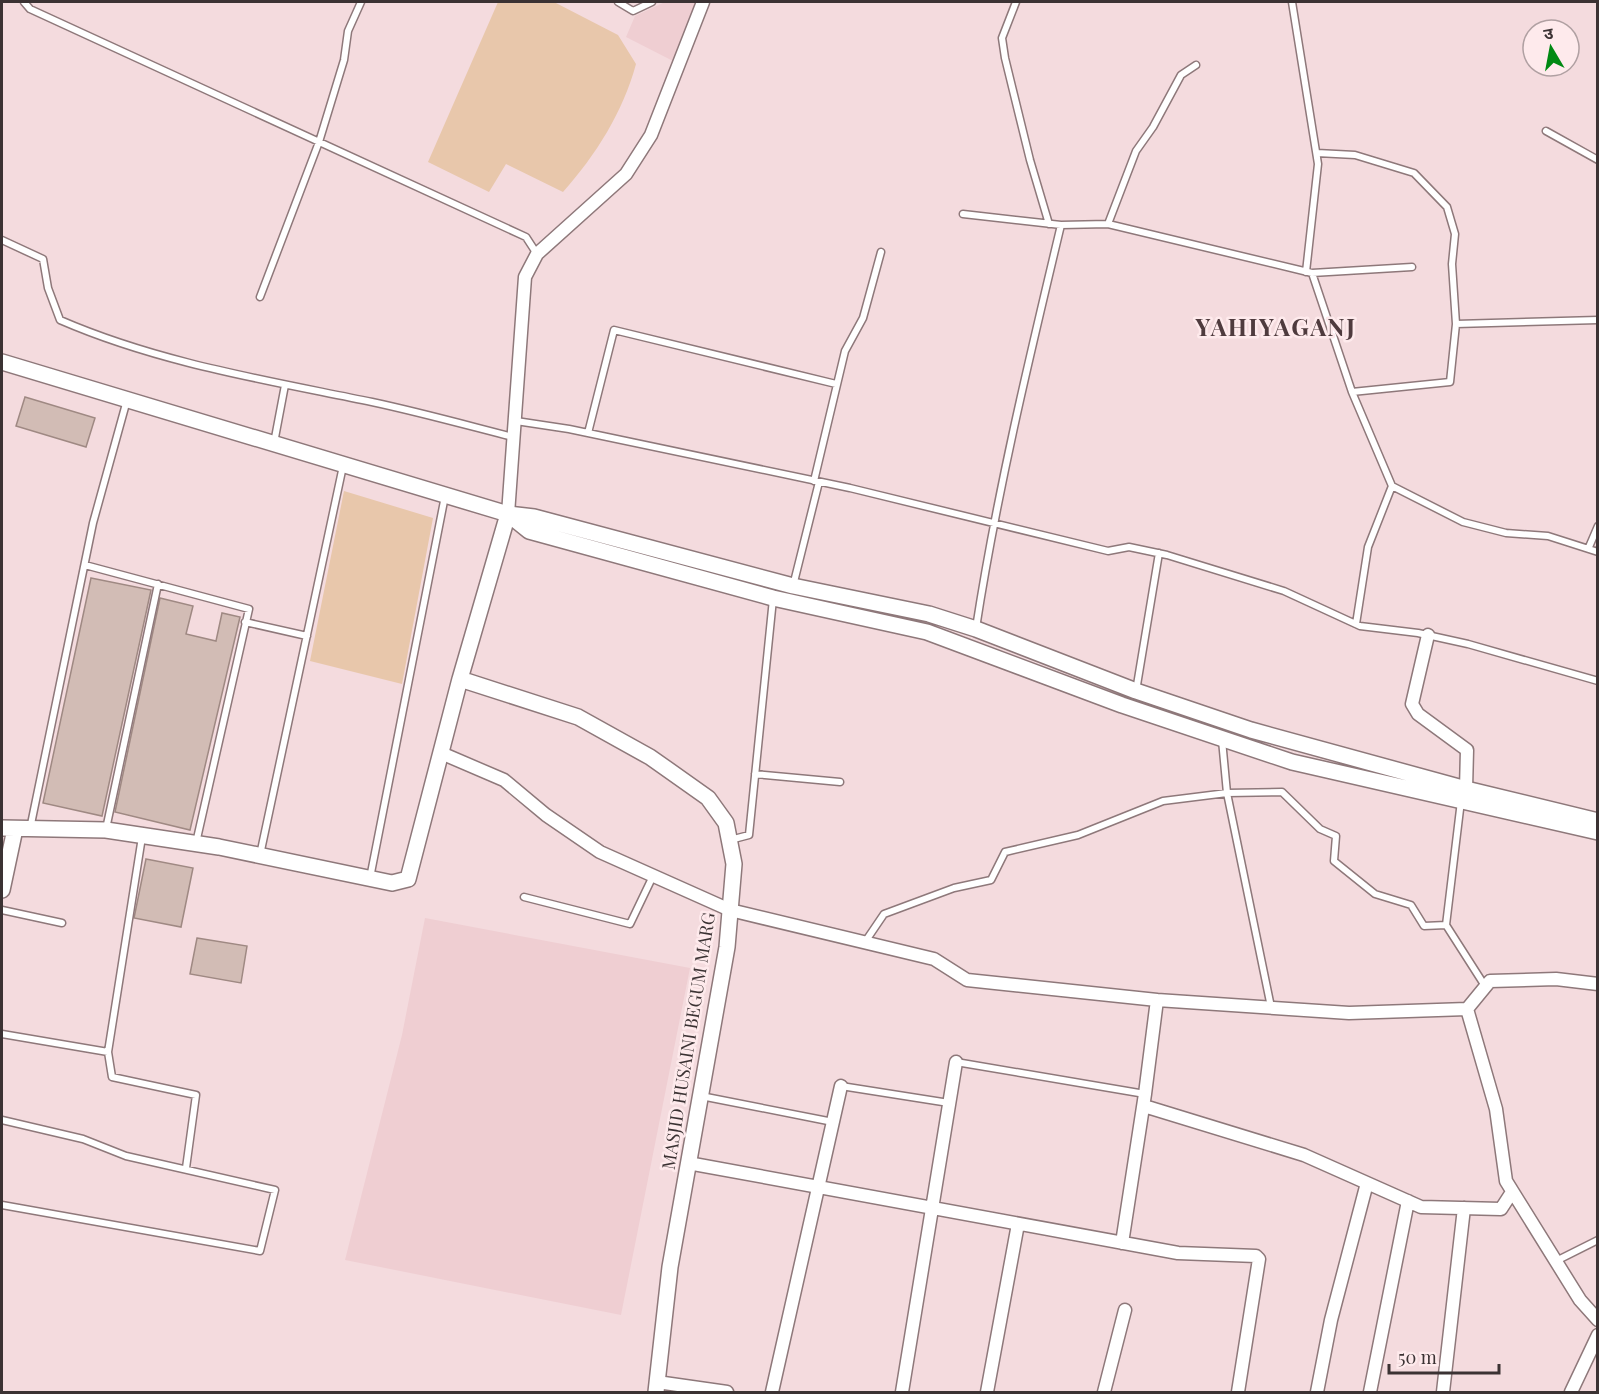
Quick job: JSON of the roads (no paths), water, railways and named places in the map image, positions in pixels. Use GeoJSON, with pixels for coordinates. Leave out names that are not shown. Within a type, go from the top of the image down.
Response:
{"type":"FeatureCollection","features":[{"type":"Feature","properties":{"kind":"street"},"geometry":{"type":"LineString","coordinates":[[2,890],[15,829],[106,830],[260,855],[392,883],[408,879],[460,679],[508,514],[525,277],[537,254],[626,174],[651,135],[703,2]]}},
{"type":"Feature","properties":{"kind":"street"},"geometry":{"type":"LineString","coordinates":[[2,362],[508,514],[534,517],[793,586],[929,615],[976,628],[1136,691],[1251,730],[1463,795],[1598,832]]}},
{"type":"Feature","properties":{"kind":"street"},"geometry":{"type":"LineString","coordinates":[[508,514],[529,531],[773,598],[927,632],[1122,705],[1292,762],[1598,821]]}},
{"type":"Feature","properties":{"kind":"street"},"geometry":{"type":"LineString","coordinates":[[1428,635],[1412,704],[1418,714],[1467,750],[1463,795]]}},
{"type":"Feature","properties":{"kind":"street","name":"MASJID HUSAINI BEGUM MARG"},"geometry":{"type":"LineString","coordinates":[[460,679],[578,717],[650,757],[708,798],[726,823],[734,864],[727,947],[670,1267],[657,1387]]}},
{"type":"Feature","properties":{"kind":"street"},"geometry":{"type":"LineString","coordinates":[[441,753],[504,780],[546,815],[600,852],[730,910],[934,959],[967,980],[1156,1000],[1349,1013],[1467,1009]]}},
{"type":"Feature","properties":{"kind":"street"},"geometry":{"type":"LineString","coordinates":[[1467,1009],[1490,981],[1556,979],[1598,984]]}},
{"type":"Feature","properties":{"kind":"street"},"geometry":{"type":"LineString","coordinates":[[1122,1243],[1144,1100],[1156,1000]]}},
{"type":"Feature","properties":{"kind":"street"},"geometry":{"type":"LineString","coordinates":[[1467,1009],[1496,1109],[1506,1181],[1580,1300],[1598,1320]]}},
{"type":"Feature","properties":{"kind":"street"},"geometry":{"type":"LineString","coordinates":[[902,1392],[956,1062]]}},
{"type":"Feature","properties":{"kind":"street"},"geometry":{"type":"LineString","coordinates":[[772,1392],[841,1086]]}},
{"type":"Feature","properties":{"kind":"street"},"geometry":{"type":"LineString","coordinates":[[1144,1100],[1304,1155],[1421,1207],[1501,1209],[1512,1192]]}},
{"type":"Feature","properties":{"kind":"street"},"geometry":{"type":"LineString","coordinates":[[688,1163],[1178,1254],[1256,1256],[1259,1259],[1238,1392]]}},
{"type":"Feature","properties":{"kind":"street"},"geometry":{"type":"LineString","coordinates":[[1317,1392],[1331,1320],[1367,1183]]}},
{"type":"Feature","properties":{"kind":"street"},"geometry":{"type":"LineString","coordinates":[[1370,1392],[1408,1201]]}},
{"type":"Feature","properties":{"kind":"street"},"geometry":{"type":"LineString","coordinates":[[1443,1392],[1464,1208]]}},
{"type":"Feature","properties":{"kind":"street"},"geometry":{"type":"LineString","coordinates":[[987,1392],[1018,1224]]}},
{"type":"Feature","properties":{"kind":"street"},"geometry":{"type":"LineString","coordinates":[[1104,1392],[1125,1310]]}},
{"type":"Feature","properties":{"kind":"street"},"geometry":{"type":"LineString","coordinates":[[1571,1392],[1598,1335]]}},
{"type":"Feature","properties":{"kind":"street"},"geometry":{"type":"LineString","coordinates":[[657,1387],[727,1392]]}},
{"type":"Feature","properties":{"kind":"lane"},"geometry":{"type":"LineString","coordinates":[[24,2],[30,9],[526,237],[537,254]]}},
{"type":"Feature","properties":{"kind":"lane"},"geometry":{"type":"LineString","coordinates":[[260,297],[319,142],[344,60],[348,31],[361,2]]}},
{"type":"Feature","properties":{"kind":"lane"},"geometry":{"type":"LineString","coordinates":[[618,2],[633,11],[652,2]]}},
{"type":"Feature","properties":{"kind":"lane"},"geometry":{"type":"LineString","coordinates":[[1016,2],[1002,38],[1030,160],[1049,224]]}},
{"type":"Feature","properties":{"kind":"lane"},"geometry":{"type":"LineString","coordinates":[[1292,2],[1318,164],[1309,272],[1352,392],[1392,486],[1463,522],[1506,533],[1548,536],[1589,547],[1598,552]]}},
{"type":"Feature","properties":{"kind":"lane"},"geometry":{"type":"LineString","coordinates":[[1108,224],[1136,150],[1153,127],[1181,75],[1196,65]]}},
{"type":"Feature","properties":{"kind":"lane"},"geometry":{"type":"LineString","coordinates":[[1546,131],[1598,160]]}},
{"type":"Feature","properties":{"kind":"lane"},"geometry":{"type":"LineString","coordinates":[[1317,153],[1355,155],[1414,173],[1447,207],[1455,234],[1452,264],[1456,324],[1450,382],[1352,392]]}},
{"type":"Feature","properties":{"kind":"lane"},"geometry":{"type":"LineString","coordinates":[[963,213],[1061,225],[1108,224],[1309,272],[1412,267]]}},
{"type":"Feature","properties":{"kind":"lane"},"geometry":{"type":"LineString","coordinates":[[976,628],[992,524],[1011,431],[1061,225]]}},
{"type":"Feature","properties":{"kind":"lane"},"geometry":{"type":"LineString","coordinates":[[2,240],[43,259],[48,288],[60,320],[87,332],[208,369],[515,437]]}},
{"type":"Feature","properties":{"kind":"lane"},"geometry":{"type":"LineString","coordinates":[[793,586],[836,384],[845,351],[863,318],[881,252]]}},
{"type":"Feature","properties":{"kind":"lane"},"geometry":{"type":"LineString","coordinates":[[1456,324],[1598,320]]}},
{"type":"Feature","properties":{"kind":"lane"},"geometry":{"type":"LineString","coordinates":[[588,433],[614,330],[836,384]]}},
{"type":"Feature","properties":{"kind":"lane"},"geometry":{"type":"LineString","coordinates":[[274,444],[285,385]]}},
{"type":"Feature","properties":{"kind":"lane"},"geometry":{"type":"LineString","coordinates":[[15,829],[85,565],[93,523],[127,400]]}},
{"type":"Feature","properties":{"kind":"lane"},"geometry":{"type":"LineString","coordinates":[[516,421],[588,433],[816,481],[1108,551],[1129,547],[1159,553],[1284,591],[1356,624],[1428,635],[1598,681]]}},
{"type":"Feature","properties":{"kind":"lane"},"geometry":{"type":"LineString","coordinates":[[260,855],[344,465]]}},
{"type":"Feature","properties":{"kind":"lane"},"geometry":{"type":"LineString","coordinates":[[1356,624],[1368,547],[1392,486]]}},
{"type":"Feature","properties":{"kind":"lane"},"geometry":{"type":"LineString","coordinates":[[370,878],[445,496]]}},
{"type":"Feature","properties":{"kind":"lane"},"geometry":{"type":"LineString","coordinates":[[1589,547],[1598,526]]}},
{"type":"Feature","properties":{"kind":"lane"},"geometry":{"type":"LineString","coordinates":[[1136,691],[1159,553]]}},
{"type":"Feature","properties":{"kind":"lane"},"geometry":{"type":"LineString","coordinates":[[85,565],[249,609],[196,844]]}},
{"type":"Feature","properties":{"kind":"lane"},"geometry":{"type":"LineString","coordinates":[[106,830],[158,584]]}},
{"type":"Feature","properties":{"kind":"lane"},"geometry":{"type":"LineString","coordinates":[[729,840],[749,835],[773,598]]}},
{"type":"Feature","properties":{"kind":"lane"},"geometry":{"type":"LineString","coordinates":[[245,622],[307,636]]}},
{"type":"Feature","properties":{"kind":"lane"},"geometry":{"type":"LineString","coordinates":[[1222,739],[1227,793],[1271,1008]]}},
{"type":"Feature","properties":{"kind":"lane"},"geometry":{"type":"LineString","coordinates":[[755,774],[840,782]]}},
{"type":"Feature","properties":{"kind":"lane"},"geometry":{"type":"LineString","coordinates":[[865,942],[884,914],[954,888],[991,880],[1005,852],[1078,835],[1163,801],[1227,793],[1282,792],[1320,829],[1336,836],[1334,861],[1354,878],[1375,894],[1411,904],[1424,926],[1446,925]]}},
{"type":"Feature","properties":{"kind":"lane"},"geometry":{"type":"LineString","coordinates":[[1463,795],[1446,925],[1485,986]]}},
{"type":"Feature","properties":{"kind":"lane"},"geometry":{"type":"LineString","coordinates":[[142,836],[108,1052],[112,1077],[196,1095],[186,1168]]}},
{"type":"Feature","properties":{"kind":"lane"},"geometry":{"type":"LineString","coordinates":[[524,897],[630,924],[653,875]]}},
{"type":"Feature","properties":{"kind":"lane"},"geometry":{"type":"LineString","coordinates":[[2,910],[62,923]]}},
{"type":"Feature","properties":{"kind":"lane"},"geometry":{"type":"LineString","coordinates":[[2,1034],[108,1052]]}},
{"type":"Feature","properties":{"kind":"lane"},"geometry":{"type":"LineString","coordinates":[[956,1062],[1144,1100]]}},
{"type":"Feature","properties":{"kind":"lane"},"geometry":{"type":"LineString","coordinates":[[841,1086],[950,1103]]}},
{"type":"Feature","properties":{"kind":"lane"},"geometry":{"type":"LineString","coordinates":[[700,1096],[833,1122]]}},
{"type":"Feature","properties":{"kind":"lane"},"geometry":{"type":"LineString","coordinates":[[2,1120],[83,1139],[126,1156],[275,1190],[260,1251],[2,1205]]}},
{"type":"Feature","properties":{"kind":"lane"},"geometry":{"type":"LineString","coordinates":[[1556,1261],[1598,1240]]}},
{"type":"Feature","properties":{"kind":"district","name":"YAHIYAGANJ"},"geometry":{"type":"Point","coordinates":[1276,328]}}]}
